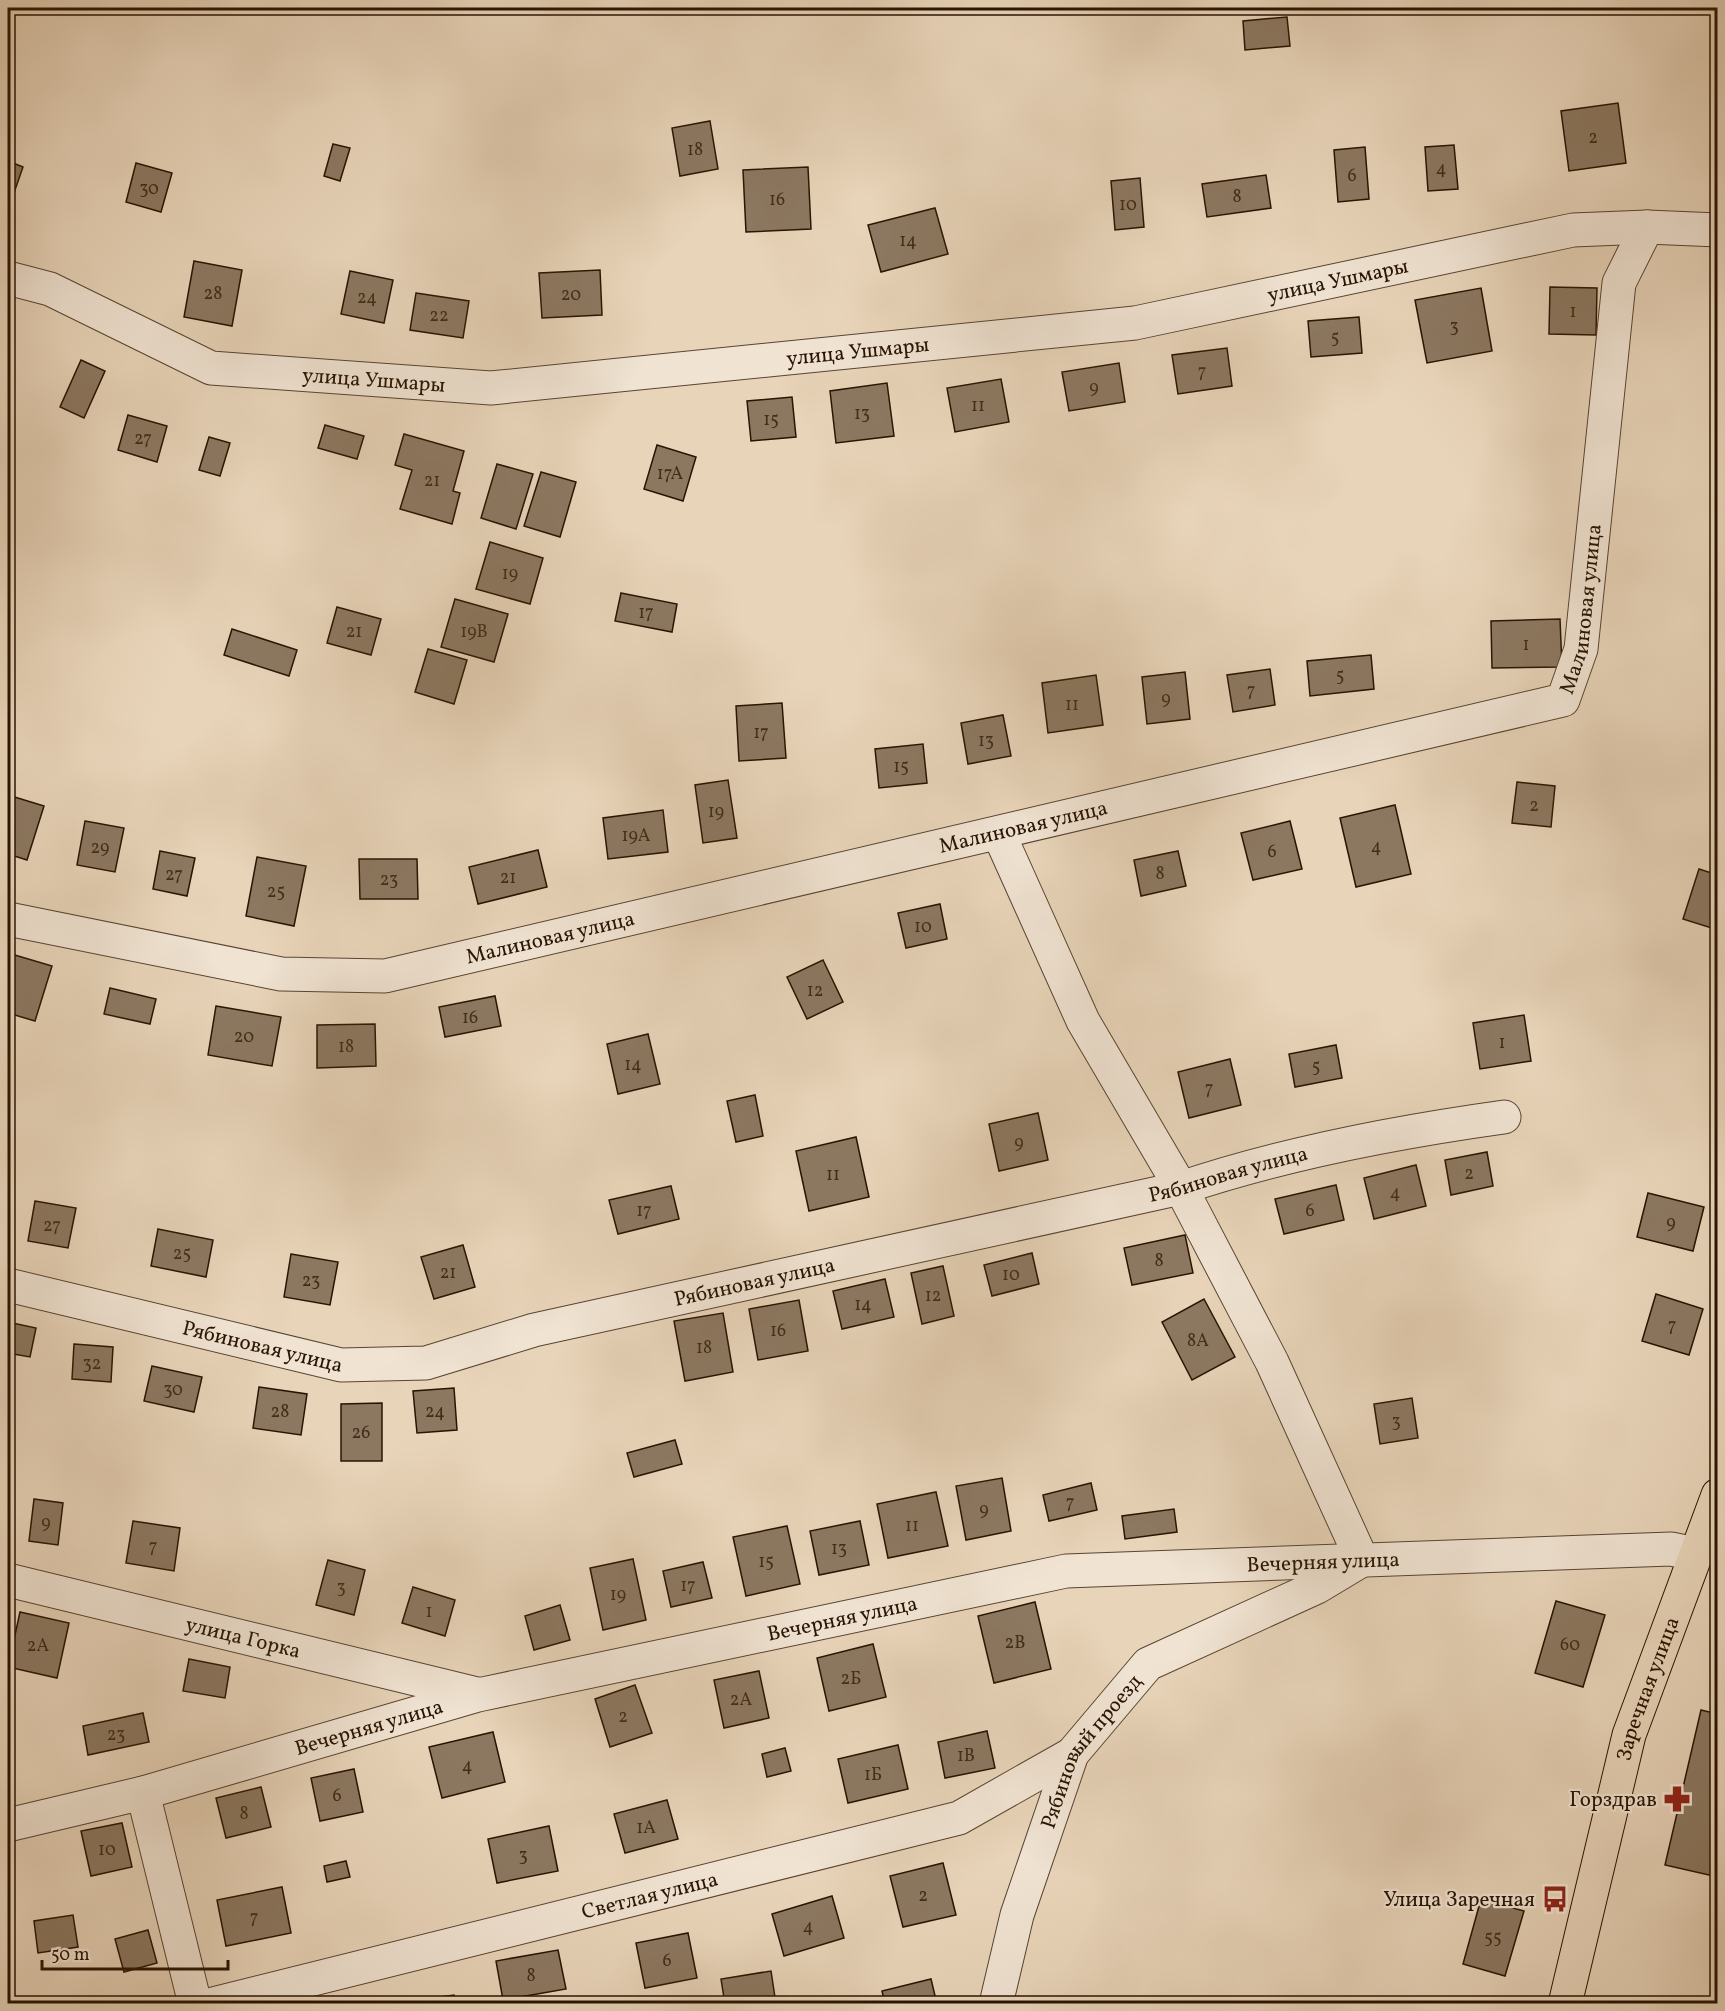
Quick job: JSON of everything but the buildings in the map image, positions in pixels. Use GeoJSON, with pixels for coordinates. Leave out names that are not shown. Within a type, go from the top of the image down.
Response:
{"type":"FeatureCollection","features":[{"type":"Feature","properties":{"kind":"main road","name":"Заречная улица"},"geometry":{"type":"LineString","coordinates":[[1565,2004],[1629,1735],[1718,1495]]}},
{"type":"Feature","properties":{"kind":"street","name":"улица Ушмары"},"geometry":{"type":"LineString","coordinates":[[8,278],[50,289],[211,368],[491,388],[1135,323],[1573,230],[1647,227],[1718,230]]}},
{"type":"Feature","properties":{"kind":"street","name":"Малиновая улица"},"geometry":{"type":"LineString","coordinates":[[8,919],[281,974],[385,976],[999,834],[1563,700],[1581,650],[1619,283],[1647,227]]}},
{"type":"Feature","properties":{"kind":"street"},"geometry":{"type":"LineString","coordinates":[[999,834],[1083,1021],[1181,1188],[1272,1362],[1362,1560]]}},
{"type":"Feature","properties":{"kind":"street","name":"Рябиновая улица"},"geometry":{"type":"LineString","coordinates":[[8,1285],[341,1365],[426,1363],[534,1330],[1181,1188],[1214,1177],[1407,1130],[1504,1116]]}},
{"type":"Feature","properties":{"kind":"street","name":"Вечерняя улица"},"geometry":{"type":"LineString","coordinates":[[8,1825],[143,1793],[478,1695],[1066,1571],[1671,1550],[1695,1554]]}},
{"type":"Feature","properties":{"kind":"street","name":"Рябиновый проезд"},"geometry":{"type":"LineString","coordinates":[[996,2004],[1017,1915],[1072,1754],[1148,1664],[1317,1587],[1362,1560]]}},
{"type":"Feature","properties":{"kind":"street","name":"улица Горка"},"geometry":{"type":"LineString","coordinates":[[8,1580],[478,1695]]}},
{"type":"Feature","properties":{"kind":"street","name":"Светлая улица"},"geometry":{"type":"LineString","coordinates":[[213,2004],[959,1818],[1072,1754]]}},
{"type":"Feature","properties":{"kind":"street"},"geometry":{"type":"LineString","coordinates":[[143,1793],[195,2004]]}},
{"type":"Feature","properties":{"kind":"place","name":"Горздрав"},"geometry":{"type":"Point","coordinates":[1677,1799]}},
{"type":"Feature","properties":{"kind":"place","name":"Улица Заречная"},"geometry":{"type":"Point","coordinates":[1555,1899]}}]}
